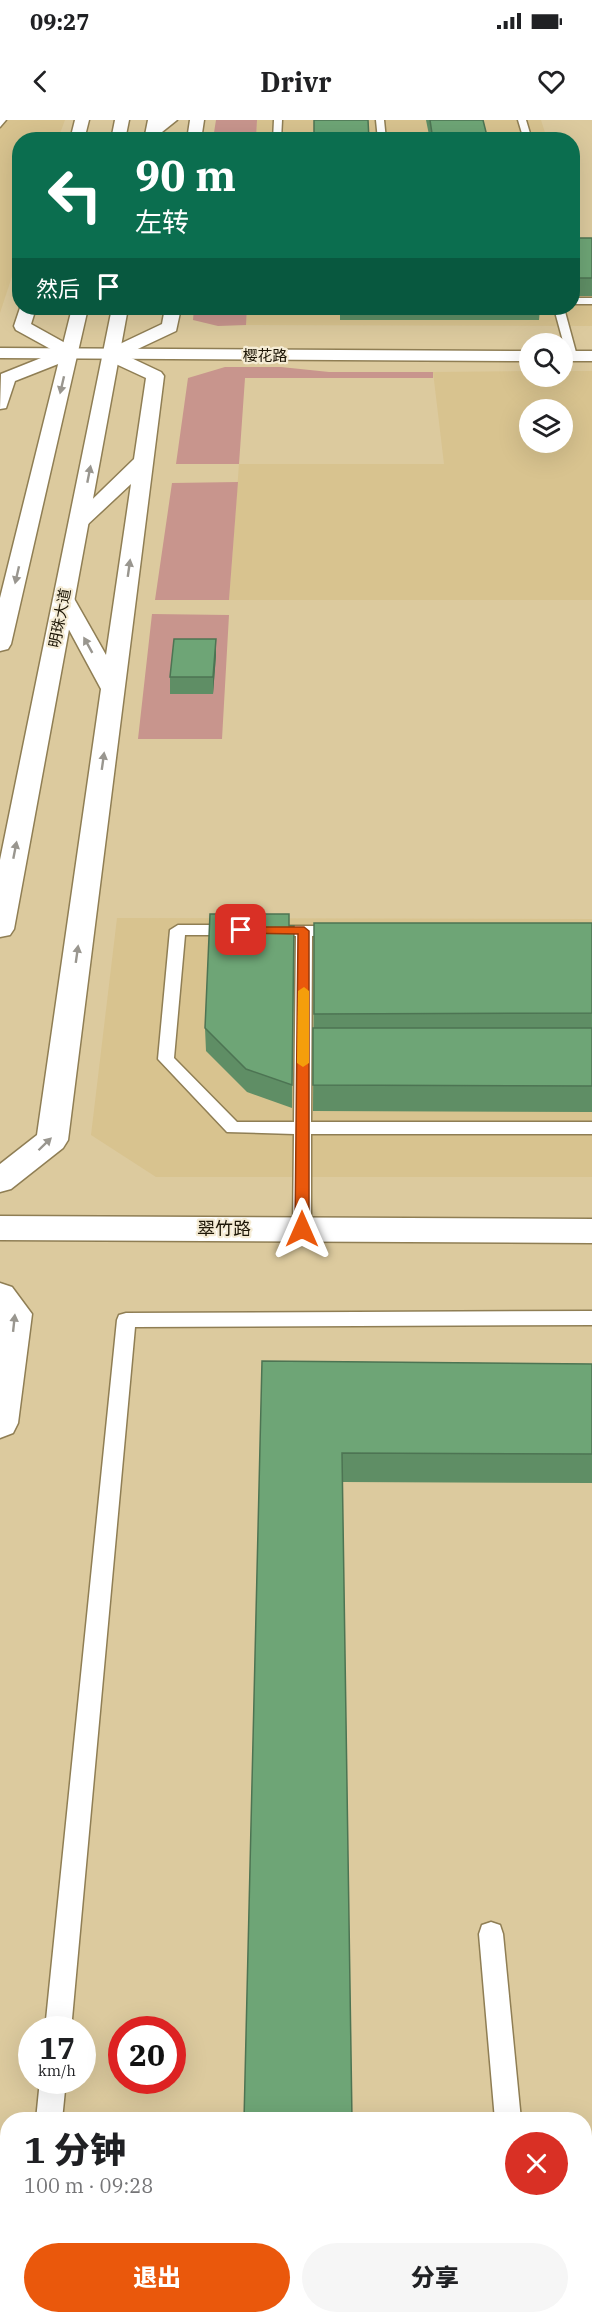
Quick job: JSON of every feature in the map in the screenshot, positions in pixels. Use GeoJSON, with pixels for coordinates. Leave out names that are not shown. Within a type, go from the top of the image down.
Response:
{"type":"FeatureCollection","features":[{"type":"Feature","properties":{"kind":"street"},"geometry":{"type":"LineString","coordinates":[[153,131],[170,120]]}},
{"type":"Feature","properties":{"kind":"street"},"geometry":{"type":"LineString","coordinates":[[26,315],[22,326],[70,353]]}},
{"type":"Feature","properties":{"kind":"street"},"geometry":{"type":"LineString","coordinates":[[0,644],[63,434],[70,353],[78,315]]}},
{"type":"Feature","properties":{"kind":"street","name":"明珠大道"},"geometry":{"type":"LineString","coordinates":[[0,928],[119,315]]}},
{"type":"Feature","properties":{"kind":"street"},"geometry":{"type":"LineString","coordinates":[[111,356],[171,327],[172,315]]}},
{"type":"Feature","properties":{"kind":"street","name":"樱花路"},"geometry":{"type":"LineString","coordinates":[[0,353],[70,353],[111,356],[519,356]]}},
{"type":"Feature","properties":{"kind":"street"},"geometry":{"type":"LineString","coordinates":[[0,404],[7,378],[70,353]]}},
{"type":"Feature","properties":{"kind":"street"},"geometry":{"type":"LineString","coordinates":[[0,1181],[52,1140],[113,689],[155,376],[111,356]]}},
{"type":"Feature","properties":{"kind":"street"},"geometry":{"type":"LineString","coordinates":[[573,356],[592,356]]}},
{"type":"Feature","properties":{"kind":"street"},"geometry":{"type":"LineString","coordinates":[[63,434],[85,431],[95,442]]}},
{"type":"Feature","properties":{"kind":"street"},"geometry":{"type":"LineString","coordinates":[[79,522],[143,461]]}},
{"type":"Feature","properties":{"kind":"street"},"geometry":{"type":"LineString","coordinates":[[64,600],[113,689]]}},
{"type":"Feature","properties":{"kind":"street","name":"翠竹路"},"geometry":{"type":"LineString","coordinates":[[0,1228],[592,1231]]}},
{"type":"Feature","properties":{"kind":"street"},"geometry":{"type":"LineString","coordinates":[[0,1296],[15,1314],[0,1423]]}},
{"type":"Feature","properties":{"kind":"lane"},"geometry":{"type":"LineString","coordinates":[[0,124],[2,120]]}},
{"type":"Feature","properties":{"kind":"lane"},"geometry":{"type":"LineString","coordinates":[[560,315],[563,333]]}},
{"type":"Feature","properties":{"kind":"lane"},"geometry":{"type":"LineString","coordinates":[[350,931],[178,930],[166,1059],[233,1128],[592,1128]]}},
{"type":"Feature","properties":{"kind":"lane"},"geometry":{"type":"LineString","coordinates":[[302,1229],[302,1128],[309,1047],[304,931]]}},
{"type":"Feature","properties":{"kind":"lane"},"geometry":{"type":"LineString","coordinates":[[59,2016],[126,1320],[592,1318]]}},
{"type":"Feature","properties":{"kind":"lane"},"geometry":{"type":"LineString","coordinates":[[491,1934],[507,2112]]}},
{"type":"Feature","properties":{"kind":"lane"},"geometry":{"type":"LineString","coordinates":[[50,2112],[52,2094]]}},
{"type":"Feature","properties":{"kind":"shaded area"},"geometry":{"type":"Polygon","coordinates":[[[0,120],[65,120],[61,132],[12,132],[12,276],[0,313],[0,120]]]}},
{"type":"Feature","properties":{"kind":"shaded area"},"geometry":{"type":"Polygon","coordinates":[[[216,120],[257,120],[256,132],[214,132],[216,120]]]}},
{"type":"Feature","properties":{"kind":"shaded area"},"geometry":{"type":"Polygon","coordinates":[[[257,120],[541,120],[545,132],[256,132],[257,120]]]}},
{"type":"Feature","properties":{"kind":"shaded area"},"geometry":{"type":"Polygon","coordinates":[[[580,246],[592,246],[592,326],[246,325],[247,315],[580,315],[580,246]]]}},
{"type":"Feature","properties":{"kind":"shaded area"},"geometry":{"type":"Polygon","coordinates":[[[193,315],[247,315],[246,325],[218,326],[193,320],[193,315]]]}},
{"type":"Feature","properties":{"kind":"shaded area"},"geometry":{"type":"Polygon","coordinates":[[[225,367],[281,367],[329,372],[433,372],[433,378],[245,378],[239,464],[176,464],[188,378],[225,367]]]}},
{"type":"Feature","properties":{"kind":"shaded area"},"geometry":{"type":"Polygon","coordinates":[[[519,371],[519,387],[573,387],[573,371],[592,371],[592,600],[229,600],[239,464],[444,464],[433,372],[519,371]]]}},
{"type":"Feature","properties":{"kind":"shaded area"},"geometry":{"type":"Polygon","coordinates":[[[238,482],[229,600],[155,600],[172,483],[238,482]]]}},
{"type":"Feature","properties":{"kind":"shaded area"},"geometry":{"type":"Polygon","coordinates":[[[152,614],[229,615],[222,739],[138,739],[152,614]]]}},
{"type":"Feature","properties":{"kind":"shaded area"},"geometry":{"type":"Polygon","coordinates":[[[117,918],[592,919],[592,1177],[156,1177],[91,1135],[117,918]]]}},
{"type":"Feature","properties":{"kind":"building"},"geometry":{"type":"Polygon","coordinates":[[[314,120],[368,120],[369,132],[314,132],[314,120]]]}},
{"type":"Feature","properties":{"kind":"building"},"geometry":{"type":"Polygon","coordinates":[[[430,120],[483,120],[486,132],[432,132],[430,120]]]}},
{"type":"Feature","properties":{"kind":"building"},"geometry":{"type":"Polygon","coordinates":[[[580,238],[592,238],[592,278],[580,278],[580,238]]]}},
{"type":"Feature","properties":{"kind":"building"},"geometry":{"type":"Polygon","coordinates":[[[174,639],[216,639],[213,677],[170,677],[174,639]]]}},
{"type":"Feature","properties":{"kind":"building"},"geometry":{"type":"Polygon","coordinates":[[[210,914],[289,914],[289,926],[294,926],[292,1085],[246,1069],[205,1028],[210,914]]]}},
{"type":"Feature","properties":{"kind":"building"},"geometry":{"type":"Polygon","coordinates":[[[314,923],[592,923],[592,1013],[314,1014],[314,923]]]}},
{"type":"Feature","properties":{"kind":"building"},"geometry":{"type":"Polygon","coordinates":[[[313,1028],[592,1028],[592,1086],[313,1085],[313,1028]]]}},
{"type":"Feature","properties":{"kind":"building"},"geometry":{"type":"Polygon","coordinates":[[[262,1361],[592,1364],[592,1454],[342,1453],[352,2112],[244,2112],[262,1361]]]}},
{"type":"Feature","properties":{"kind":"slow traffic"},"geometry":{"type":"LineString","coordinates":[[303,1063],[304,991]]}},
{"type":"Feature","properties":{"kind":"route"},"geometry":{"type":"LineString","coordinates":[[241,930],[304,931],[302,1229]]}}]}
